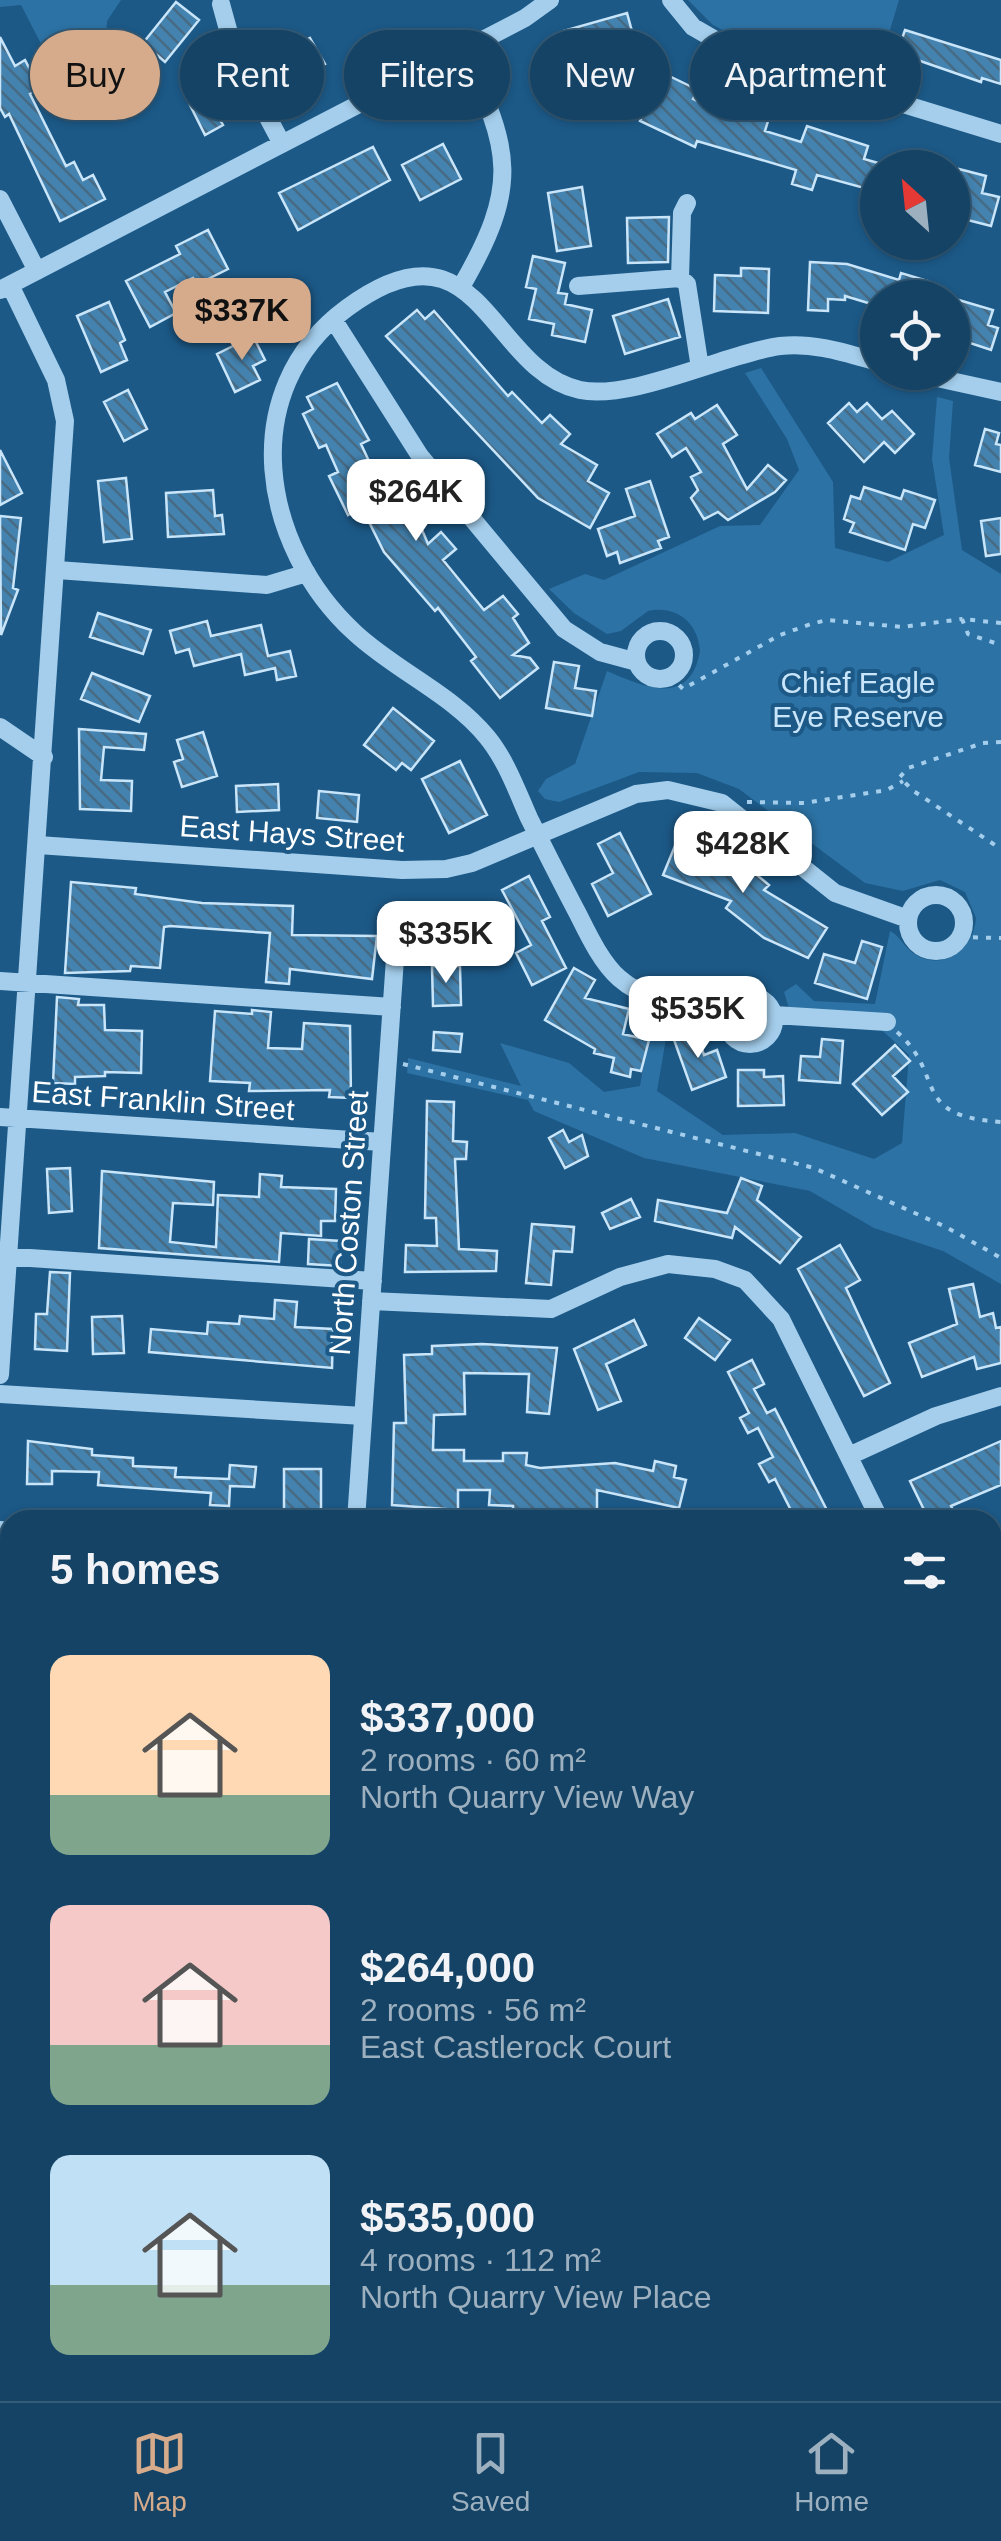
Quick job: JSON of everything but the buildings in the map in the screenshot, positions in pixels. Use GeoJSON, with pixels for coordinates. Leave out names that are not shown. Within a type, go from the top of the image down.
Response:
{"type":"FeatureCollection","features":[{"type":"Feature","properties":{"kind":"street"},"geometry":{"type":"LineString","coordinates":[[497,30],[550,0]]}},
{"type":"Feature","properties":{"kind":"street"},"geometry":{"type":"LineString","coordinates":[[671,0],[693,28],[740,54],[1001,134]]}},
{"type":"Feature","properties":{"kind":"street"},"geometry":{"type":"LineString","coordinates":[[221,4],[235,55],[282,144]]}},
{"type":"Feature","properties":{"kind":"street"},"geometry":{"type":"LineString","coordinates":[[0,1375],[9,1118],[28,983],[65,420],[62,399],[5,288],[344,112]]}},
{"type":"Feature","properties":{"kind":"street"},"geometry":{"type":"LineString","coordinates":[[461,287],[490,237],[504,176],[495,120]]}},
{"type":"Feature","properties":{"kind":"street"},"geometry":{"type":"LineString","coordinates":[[0,199],[37,271]]}},
{"type":"Feature","properties":{"kind":"street"},"geometry":{"type":"LineString","coordinates":[[680,278],[682,213],[687,203]]}},
{"type":"Feature","properties":{"kind":"street"},"geometry":{"type":"LineString","coordinates":[[726,1015],[661,1001],[619,978],[590,937],[486,736],[456,708],[355,633],[307,574],[276,500],[272,433],[292,370],[333,319],[366,295],[405,280],[432,278],[461,287],[492,314],[533,368],[580,391],[638,385],[780,346],[829,348],[860,357]]}},
{"type":"Feature","properties":{"kind":"street"},"geometry":{"type":"LineString","coordinates":[[578,286],[680,278],[687,284],[700,368]]}},
{"type":"Feature","properties":{"kind":"street"},"geometry":{"type":"LineString","coordinates":[[333,319],[420,456],[564,630],[600,652],[638,662]]}},
{"type":"Feature","properties":{"kind":"street"},"geometry":{"type":"LineString","coordinates":[[970,385],[1001,392]]}},
{"type":"Feature","properties":{"kind":"street"},"geometry":{"type":"LineString","coordinates":[[57,570],[267,585],[307,574]]}},
{"type":"Feature","properties":{"kind":"street"},"geometry":{"type":"LineString","coordinates":[[653,632],[671,634],[683,647],[684,657],[670,676],[649,676],[638,662],[636,653],[645,636],[653,632]]}},
{"type":"Feature","properties":{"kind":"street"},"geometry":{"type":"LineString","coordinates":[[0,727],[44,757]]}},
{"type":"Feature","properties":{"kind":"street","name":"East Hays Street"},"geometry":{"type":"LineString","coordinates":[[38,844],[422,870],[472,863],[636,794],[668,790],[700,796],[734,810]]}},
{"type":"Feature","properties":{"kind":"street"},"geometry":{"type":"LineString","coordinates":[[734,810],[835,893],[908,918]]}},
{"type":"Feature","properties":{"kind":"street"},"geometry":{"type":"LineString","coordinates":[[940,895],[959,906],[964,927],[960,937],[943,950],[932,950],[914,940],[908,918],[919,900],[940,895]]}},
{"type":"Feature","properties":{"kind":"street","name":"North Coston Street"},"geometry":{"type":"LineString","coordinates":[[357,1510],[397,930]]}},
{"type":"Feature","properties":{"kind":"street"},"geometry":{"type":"LineString","coordinates":[[0,981],[392,1006]]}},
{"type":"Feature","properties":{"kind":"street"},"geometry":{"type":"LineString","coordinates":[[755,995],[764,999],[774,1015],[770,1034],[764,1040],[745,1044],[730,1033],[726,1015],[736,999],[755,995]]}},
{"type":"Feature","properties":{"kind":"street"},"geometry":{"type":"LineString","coordinates":[[774,1015],[886,1022]]}},
{"type":"Feature","properties":{"kind":"street","name":"East Franklin Street"},"geometry":{"type":"LineString","coordinates":[[9,1118],[382,1142]]}},
{"type":"Feature","properties":{"kind":"street"},"geometry":{"type":"LineString","coordinates":[[4,1257],[373,1281]]}},
{"type":"Feature","properties":{"kind":"street"},"geometry":{"type":"LineString","coordinates":[[372,1301],[551,1310],[620,1278],[668,1264],[715,1269],[745,1280],[781,1319],[875,1510]]}},
{"type":"Feature","properties":{"kind":"street"},"geometry":{"type":"LineString","coordinates":[[0,1394],[363,1416]]}},
{"type":"Feature","properties":{"kind":"street"},"geometry":{"type":"LineString","coordinates":[[848,1456],[936,1416],[1001,1396]]}},
{"type":"Feature","properties":{"kind":"path"},"geometry":{"type":"LineString","coordinates":[[670,676],[683,689],[780,635],[826,620],[902,627],[962,619],[1001,623]]}},
{"type":"Feature","properties":{"kind":"path"},"geometry":{"type":"LineString","coordinates":[[962,619],[968,634],[1001,644]]}},
{"type":"Feature","properties":{"kind":"path"},"geometry":{"type":"LineString","coordinates":[[1001,742],[983,743],[908,768],[900,777],[1001,849]]}},
{"type":"Feature","properties":{"kind":"path"},"geometry":{"type":"LineString","coordinates":[[734,810],[760,799],[804,803],[887,790],[903,781]]}},
{"type":"Feature","properties":{"kind":"path"},"geometry":{"type":"LineString","coordinates":[[960,937],[1001,938]]}},
{"type":"Feature","properties":{"kind":"path"},"geometry":{"type":"LineString","coordinates":[[886,1022],[905,1038],[934,1099],[952,1114],[1001,1122]]}},
{"type":"Feature","properties":{"kind":"path"},"geometry":{"type":"LineString","coordinates":[[388,1061],[814,1168],[946,1228],[1001,1258]]}},
{"type":"Feature","properties":{"kind":"green space"},"geometry":{"type":"Polygon","coordinates":[[[0,0],[121,0],[107,21],[107,30],[34,30],[21,5],[0,7],[0,0]]]}},
{"type":"Feature","properties":{"kind":"green space"},"geometry":{"type":"Polygon","coordinates":[[[688,0],[899,0],[890,30],[723,30],[688,0]]]}},
{"type":"Feature","properties":{"kind":"green space","name":"Chief Eagle Eye Reserve"},"geometry":{"type":"Polygon","coordinates":[[[761,368],[833,482],[835,548],[888,562],[944,535],[932,459],[937,397],[953,401],[949,458],[962,550],[1001,574],[1001,1284],[943,1251],[874,1228],[810,1191],[644,1158],[534,1111],[528,1100],[407,1073],[408,1058],[521,1086],[500,1043],[569,1063],[604,1092],[640,1086],[653,1010],[670,1015],[657,1091],[723,1135],[795,1133],[874,1159],[902,1143],[909,1055],[873,1022],[791,1015],[784,992],[796,984],[814,1001],[875,1004],[890,931],[924,959],[955,955],[969,940],[976,918],[965,892],[940,880],[903,891],[865,883],[739,789],[697,773],[639,772],[559,802],[545,799],[538,791],[546,779],[575,764],[607,671],[649,687],[675,687],[695,669],[700,651],[690,624],[676,613],[648,611],[621,631],[607,634],[574,613],[549,589],[585,574],[604,580],[720,526],[760,525],[799,470],[787,439],[745,373],[761,368]]]}}]}
